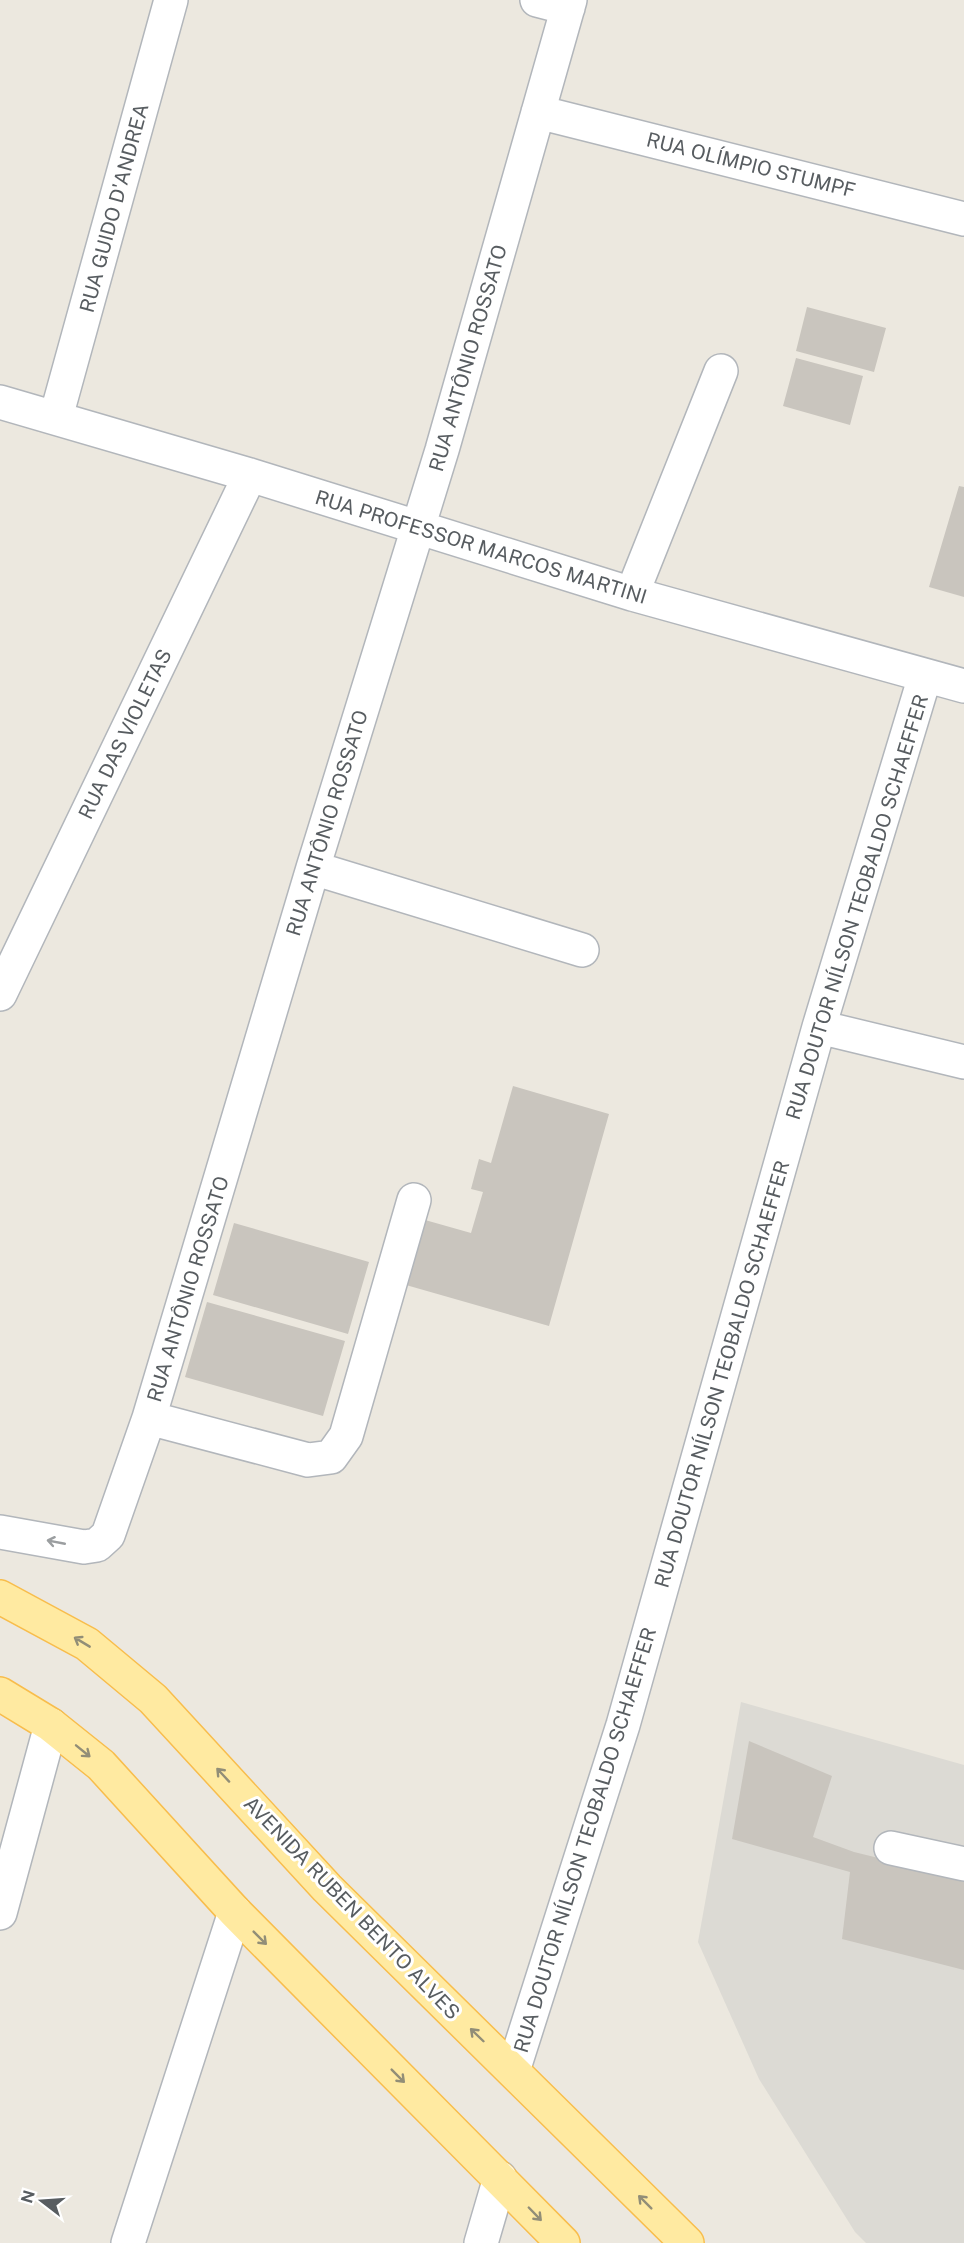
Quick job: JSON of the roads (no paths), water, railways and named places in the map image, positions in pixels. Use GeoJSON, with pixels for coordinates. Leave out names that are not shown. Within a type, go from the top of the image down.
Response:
{"type":"FeatureCollection","features":[{"type":"Feature","properties":{"kind":"main road","name":"AVENIDA RUBEN BENTO ALVES"},"geometry":{"type":"LineString","coordinates":[[0,1597],[87,1644],[153,1699],[327,1888],[687,2243]]}},
{"type":"Feature","properties":{"kind":"main road"},"geometry":{"type":"LineString","coordinates":[[0,1694],[51,1725],[101,1765],[235,1912],[563,2243]]}},
{"type":"Feature","properties":{"kind":"street","name":"RUA GUIDO D'ANDREA"},"geometry":{"type":"LineString","coordinates":[[56,417],[171,0]]}},
{"type":"Feature","properties":{"kind":"street","name":"RUA ANTÔNIO ROSSATO"},"geometry":{"type":"LineString","coordinates":[[0,1532],[84,1547],[97,1545],[108,1535],[149,1419],[313,868],[442,450],[538,112],[558,3]]}},
{"type":"Feature","properties":{"kind":"street","name":"RUA OLÍMPIO STUMPF"},"geometry":{"type":"LineString","coordinates":[[538,112],[964,219]]}},
{"type":"Feature","properties":{"kind":"street"},"geometry":{"type":"LineString","coordinates":[[632,594],[721,371]]}},
{"type":"Feature","properties":{"kind":"street","name":"RUA PROFESSOR MARCOS MARTINI"},"geometry":{"type":"LineString","coordinates":[[0,402],[418,526],[632,594],[964,686]]}},
{"type":"Feature","properties":{"kind":"street","name":"RUA DAS VIOLETAS"},"geometry":{"type":"LineString","coordinates":[[0,994],[250,475]]}},
{"type":"Feature","properties":{"kind":"street","name":"RUA DOUTOR NÍLSON TEOBALDO SCHAEFFER"},"geometry":{"type":"LineString","coordinates":[[513,2071],[623,1725],[819,1028],[926,676]]}},
{"type":"Feature","properties":{"kind":"street"},"geometry":{"type":"LineString","coordinates":[[313,868],[582,950]]}},
{"type":"Feature","properties":{"kind":"street"},"geometry":{"type":"LineString","coordinates":[[819,1028],[964,1062]]}},
{"type":"Feature","properties":{"kind":"street"},"geometry":{"type":"LineString","coordinates":[[149,1419],[308,1460],[331,1457],[346,1436],[414,1200]]}},
{"type":"Feature","properties":{"kind":"street"},"geometry":{"type":"LineString","coordinates":[[0,1913],[51,1725]]}},
{"type":"Feature","properties":{"kind":"street"},"geometry":{"type":"LineString","coordinates":[[891,1848],[964,1864]]}},
{"type":"Feature","properties":{"kind":"street"},"geometry":{"type":"LineString","coordinates":[[128,2243],[235,1912]]}},
{"type":"Feature","properties":{"kind":"street"},"geometry":{"type":"LineString","coordinates":[[481,2243],[500,2178]]}}]}
